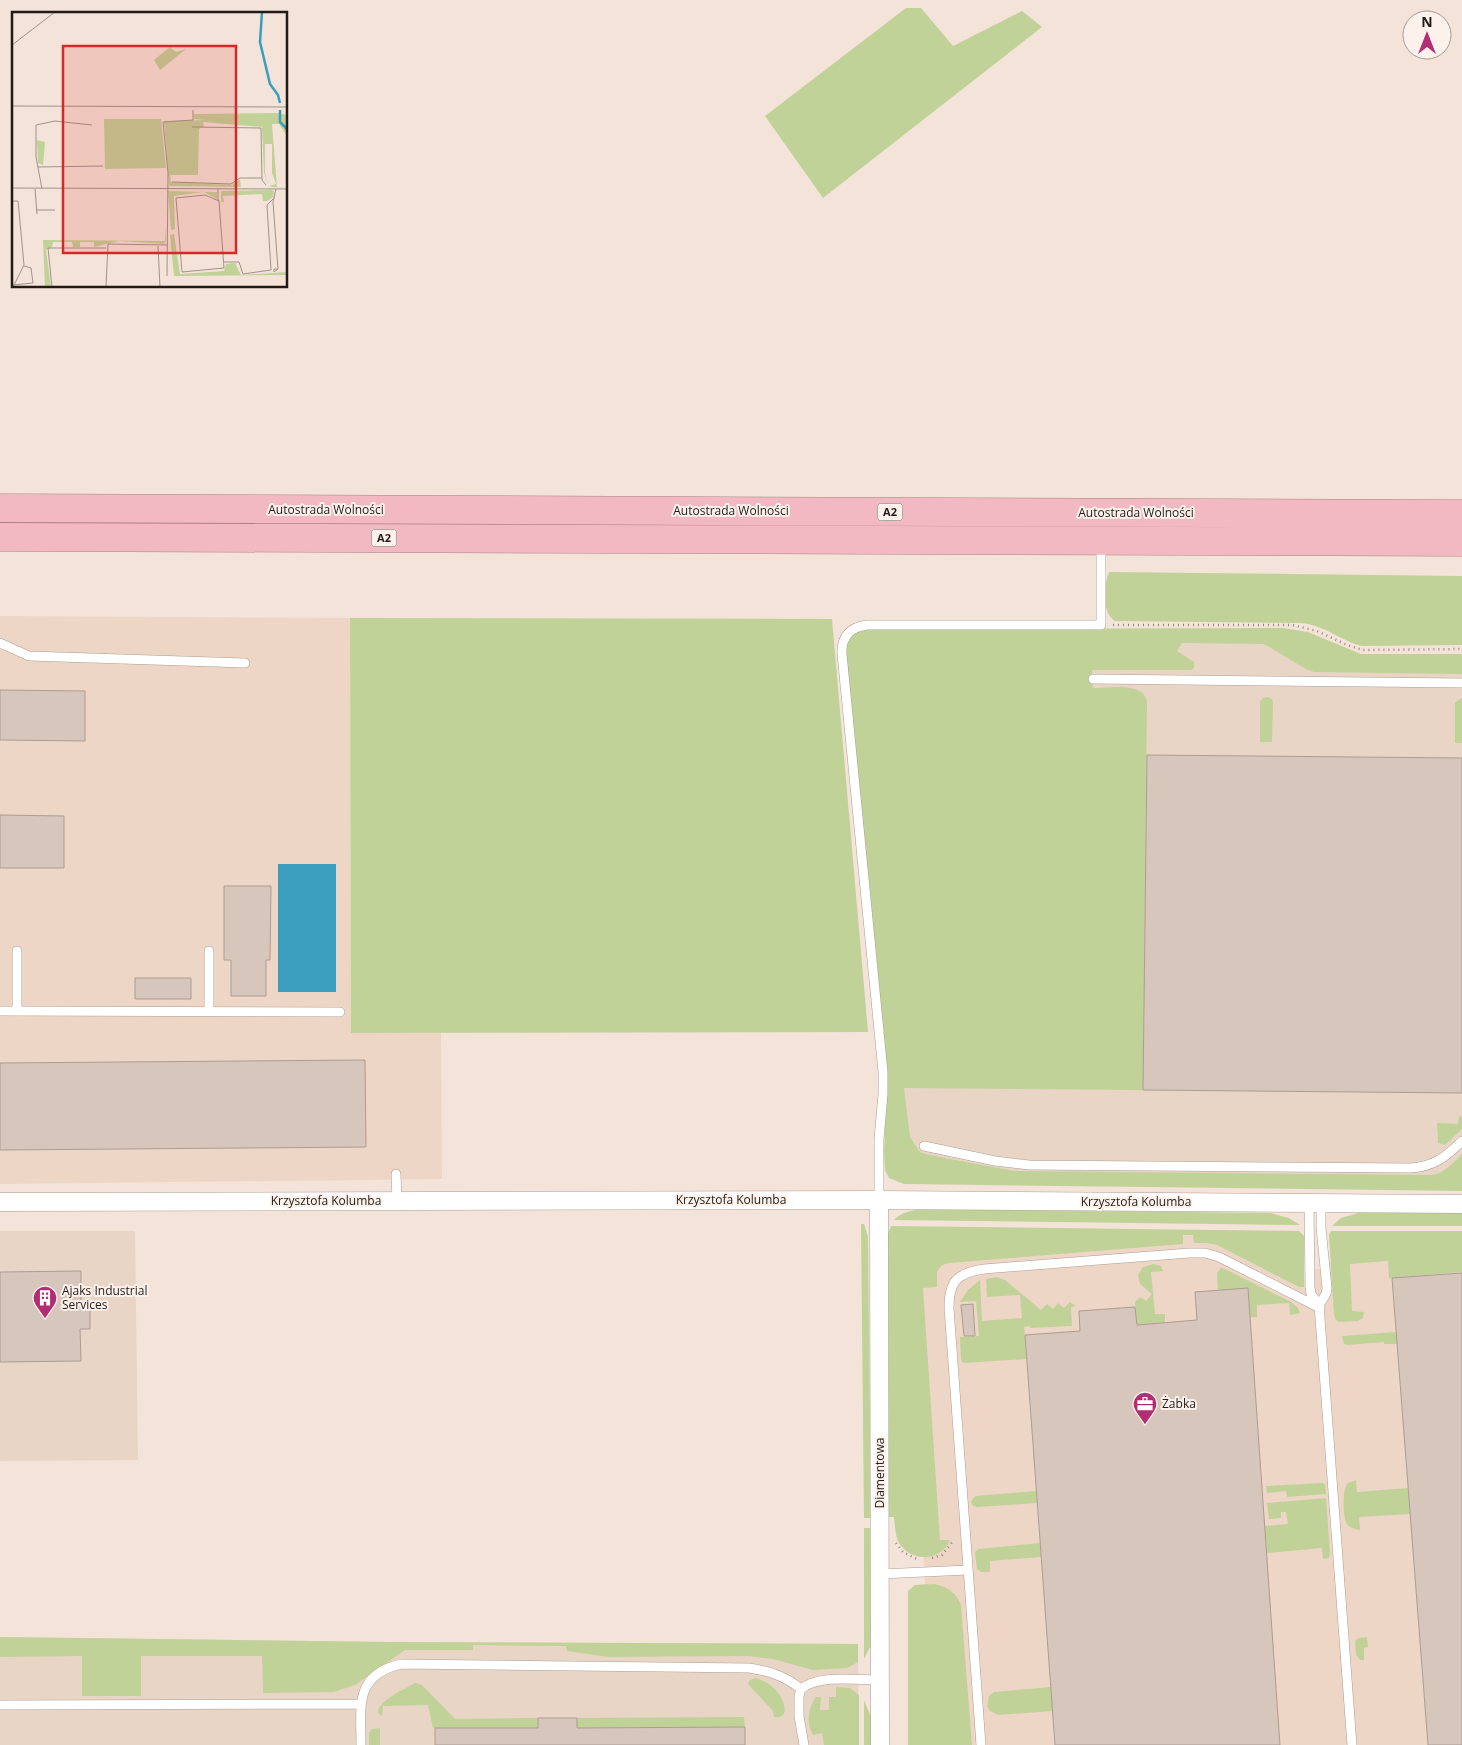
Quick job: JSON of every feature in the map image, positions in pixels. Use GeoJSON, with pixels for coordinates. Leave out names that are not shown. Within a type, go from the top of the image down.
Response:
{"type":"FeatureCollection","features":[{"type":"Feature","properties":{"kind":"highway","name":"Autostrada Wolności"},"geometry":{"type":"LineString","coordinates":[[0,508],[1462,514]]}},
{"type":"Feature","properties":{"kind":"highway","name":"A2"},"geometry":{"type":"LineString","coordinates":[[0,537],[1462,542]]}},
{"type":"Feature","properties":{"kind":"street","name":"Krzysztofa Kolumba"},"geometry":{"type":"LineString","coordinates":[[0,1202],[879,1200],[1462,1204]]}},
{"type":"Feature","properties":{"kind":"street","name":"Diamentowa"},"geometry":{"type":"LineString","coordinates":[[879,1200],[880,1745]]}},
{"type":"Feature","properties":{"kind":"lane"},"geometry":{"type":"LineString","coordinates":[[879,1200],[878,1140],[883,1094],[883,1072],[842,654],[843,640],[852,630],[867,625],[1101,625],[1101,540]]}},
{"type":"Feature","properties":{"kind":"lane"},"geometry":{"type":"LineString","coordinates":[[0,643],[29,656],[245,663]]}},
{"type":"Feature","properties":{"kind":"lane"},"geometry":{"type":"LineString","coordinates":[[1093,679],[1462,683]]}},
{"type":"Feature","properties":{"kind":"lane"},"geometry":{"type":"LineString","coordinates":[[17,951],[17,1011]]}},
{"type":"Feature","properties":{"kind":"lane"},"geometry":{"type":"LineString","coordinates":[[209,951],[209,1012]]}},
{"type":"Feature","properties":{"kind":"lane"},"geometry":{"type":"LineString","coordinates":[[0,1011],[340,1012]]}},
{"type":"Feature","properties":{"kind":"lane"},"geometry":{"type":"LineString","coordinates":[[924,1146],[995,1161],[1029,1165],[1410,1168],[1436,1163],[1452,1152],[1462,1141]]}},
{"type":"Feature","properties":{"kind":"lane"},"geometry":{"type":"LineString","coordinates":[[396,1174],[397,1201]]}},
{"type":"Feature","properties":{"kind":"lane"},"geometry":{"type":"LineString","coordinates":[[1315,1204],[1310,1287],[1311,1294],[1319,1307],[1352,1745]]}},
{"type":"Feature","properties":{"kind":"lane"},"geometry":{"type":"LineString","coordinates":[[1315,1204],[1321,1228],[1327,1288],[1319,1307]]}},
{"type":"Feature","properties":{"kind":"lane"},"geometry":{"type":"LineString","coordinates":[[981,1745],[949,1308],[950,1290],[957,1278],[969,1272],[984,1269],[1205,1253],[1227,1261],[1319,1307]]}},
{"type":"Feature","properties":{"kind":"lane"},"geometry":{"type":"LineString","coordinates":[[880,1574],[968,1570]]}},
{"type":"Feature","properties":{"kind":"lane"},"geometry":{"type":"LineString","coordinates":[[361,1745],[361,1704],[364,1690],[372,1679],[391,1666],[401,1664],[749,1668],[774,1673],[794,1683],[801,1689]]}},
{"type":"Feature","properties":{"kind":"lane"},"geometry":{"type":"LineString","coordinates":[[804,1745],[799,1716],[801,1689],[807,1684],[822,1680],[880,1680]]}},
{"type":"Feature","properties":{"kind":"lane"},"geometry":{"type":"LineString","coordinates":[[0,1705],[361,1704]]}},
{"type":"Feature","properties":{"kind":"path"},"geometry":{"type":"LineString","coordinates":[[1101,625],[1292,625],[1318,631],[1347,645],[1363,650],[1462,650]]}},
{"type":"Feature","properties":{"kind":"path"},"geometry":{"type":"LineString","coordinates":[[895,1540],[907,1555],[915,1559],[924,1560]]}},
{"type":"Feature","properties":{"kind":"path"},"geometry":{"type":"LineString","coordinates":[[928,1559],[942,1555],[952,1541]]}},
{"type":"Feature","properties":{"kind":"shaded area"},"geometry":{"type":"Polygon","coordinates":[[[0,616],[350,618],[351,1033],[441,1032],[442,1179],[0,1184],[0,616]]]}},
{"type":"Feature","properties":{"kind":"shaded area"},"geometry":{"type":"Polygon","coordinates":[[[866,637],[1298,639],[1344,667],[1462,667],[1462,1185],[1024,1181],[900,1158],[866,637]]]}},
{"type":"Feature","properties":{"kind":"shaded area"},"geometry":{"type":"Polygon","coordinates":[[[1002,1228],[1299,1231],[1304,1236],[1304,1280],[1315,1279],[1314,1269],[1320,1269],[1320,1262],[1331,1262],[1329,1235],[1331,1231],[1462,1231],[1462,1745],[908,1745],[908,1591],[915,1585],[925,1584],[906,1249],[1002,1228]]]}},
{"type":"Feature","properties":{"kind":"shaded area"},"geometry":{"type":"Polygon","coordinates":[[[0,1231],[135,1231],[138,1460],[0,1461],[0,1231]]]}},
{"type":"Feature","properties":{"kind":"shaded area"},"geometry":{"type":"Polygon","coordinates":[[[0,1637],[392,1642],[858,1644],[859,1745],[0,1745],[0,1637]]]}},
{"type":"Feature","properties":{"kind":"green space"},"geometry":{"type":"Polygon","coordinates":[[[906,8],[921,8],[953,46],[1022,11],[1042,27],[823,198],[765,116],[906,8]]]}},
{"type":"Feature","properties":{"kind":"green space"},"geometry":{"type":"Polygon","coordinates":[[[1109,572],[1462,576],[1462,645],[1362,646],[1325,630],[1301,623],[1115,621],[1107,612],[1105,598],[1109,572]]]}},
{"type":"Feature","properties":{"kind":"green space"},"geometry":{"type":"Polygon","coordinates":[[[350,618],[832,619],[868,1032],[351,1033],[350,618]]]}},
{"type":"Feature","properties":{"kind":"green space"},"geometry":{"type":"Polygon","coordinates":[[[1283,628],[1308,632],[1361,654],[1462,654],[1462,674],[1314,672],[1264,644],[1182,643],[1177,651],[1194,662],[1192,670],[1092,670],[1093,688],[1133,688],[1144,695],[1147,702],[1143,1090],[904,1088],[910,1137],[920,1152],[929,1155],[1014,1171],[1431,1175],[1444,1170],[1462,1154],[1462,1191],[904,1184],[889,1178],[885,1170],[884,1153],[886,1095],[845,648],[851,637],[857,632],[870,629],[1283,628]]]}},
{"type":"Feature","properties":{"kind":"green space"},"geometry":{"type":"Polygon","coordinates":[[[1268,697],[1272,699],[1273,703],[1272,742],[1260,742],[1260,702],[1263,698],[1268,697]]]}},
{"type":"Feature","properties":{"kind":"green space"},"geometry":{"type":"Polygon","coordinates":[[[1462,698],[1462,743],[1455,743],[1455,703],[1462,698]]]}},
{"type":"Feature","properties":{"kind":"green space"},"geometry":{"type":"Polygon","coordinates":[[[1459,1116],[1462,1117],[1462,1129],[1445,1145],[1438,1143],[1437,1123],[1458,1124],[1459,1116]]]}},
{"type":"Feature","properties":{"kind":"green space"},"geometry":{"type":"Polygon","coordinates":[[[933,1209],[1270,1213],[1289,1218],[1300,1225],[894,1220],[907,1212],[933,1209]]]}},
{"type":"Feature","properties":{"kind":"green space"},"geometry":{"type":"Polygon","coordinates":[[[1358,1213],[1462,1213],[1462,1226],[1332,1226],[1341,1218],[1358,1213]]]}},
{"type":"Feature","properties":{"kind":"green space"},"geometry":{"type":"Polygon","coordinates":[[[861,1224],[864,1224],[868,1237],[871,1518],[864,1518],[861,1224]]]}},
{"type":"Feature","properties":{"kind":"green space"},"geometry":{"type":"Polygon","coordinates":[[[891,1226],[1299,1231],[1304,1236],[1304,1287],[1299,1287],[1217,1245],[1194,1243],[1193,1235],[1183,1235],[1183,1244],[942,1265],[937,1272],[937,1287],[923,1288],[940,1540],[950,1540],[940,1553],[925,1557],[917,1556],[903,1548],[897,1538],[894,1517],[889,1517],[887,1253],[888,1234],[891,1226]]]}},
{"type":"Feature","properties":{"kind":"green space"},"geometry":{"type":"Polygon","coordinates":[[[1331,1231],[1462,1231],[1462,1272],[1389,1278],[1388,1261],[1350,1264],[1352,1311],[1364,1312],[1363,1318],[1358,1321],[1339,1322],[1334,1315],[1329,1235],[1331,1231]]]}},
{"type":"Feature","properties":{"kind":"green space"},"geometry":{"type":"Polygon","coordinates":[[[1153,1264],[1161,1266],[1163,1271],[1151,1272],[1155,1314],[1165,1314],[1165,1322],[1137,1325],[1135,1302],[1140,1297],[1146,1301],[1152,1294],[1140,1284],[1138,1275],[1143,1267],[1153,1264]]]}},
{"type":"Feature","properties":{"kind":"green space"},"geometry":{"type":"Polygon","coordinates":[[[1221,1268],[1291,1302],[1298,1308],[1300,1313],[1290,1315],[1289,1303],[1257,1305],[1257,1317],[1250,1317],[1218,1290],[1217,1273],[1221,1268]]]}},
{"type":"Feature","properties":{"kind":"green space"},"geometry":{"type":"Polygon","coordinates":[[[996,1277],[1005,1280],[1041,1310],[1047,1304],[1053,1309],[1058,1303],[1064,1308],[1070,1302],[1076,1306],[1071,1307],[1072,1326],[1024,1327],[1027,1359],[963,1363],[961,1360],[960,1337],[979,1336],[976,1301],[960,1302],[968,1290],[980,1280],[982,1321],[1022,1318],[1020,1295],[987,1297],[986,1279],[996,1277]]]}},
{"type":"Feature","properties":{"kind":"green space"},"geometry":{"type":"Polygon","coordinates":[[[1396,1332],[1397,1344],[1384,1344],[1384,1342],[1347,1345],[1344,1344],[1342,1336],[1396,1332]]]}},
{"type":"Feature","properties":{"kind":"green space"},"geometry":{"type":"Polygon","coordinates":[[[1356,1480],[1357,1492],[1408,1488],[1410,1514],[1359,1517],[1360,1530],[1350,1527],[1345,1519],[1344,1496],[1348,1483],[1356,1480]]]}},
{"type":"Feature","properties":{"kind":"green space"},"geometry":{"type":"Polygon","coordinates":[[[1325,1484],[1326,1494],[1287,1497],[1286,1491],[1267,1493],[1266,1486],[1325,1484]]]}},
{"type":"Feature","properties":{"kind":"green space"},"geometry":{"type":"Polygon","coordinates":[[[1036,1491],[1037,1503],[977,1507],[973,1506],[971,1502],[975,1496],[1036,1491]]]}},
{"type":"Feature","properties":{"kind":"green space"},"geometry":{"type":"Polygon","coordinates":[[[1326,1498],[1329,1558],[1323,1559],[1322,1548],[1267,1553],[1265,1526],[1288,1524],[1286,1512],[1281,1512],[1281,1518],[1269,1519],[1267,1503],[1326,1498]]]}},
{"type":"Feature","properties":{"kind":"green space"},"geometry":{"type":"Polygon","coordinates":[[[864,1528],[872,1528],[872,1643],[864,1659],[864,1528]]]}},
{"type":"Feature","properties":{"kind":"green space"},"geometry":{"type":"Polygon","coordinates":[[[1040,1543],[1041,1557],[990,1561],[990,1572],[981,1572],[977,1569],[975,1553],[978,1549],[1040,1543]]]}},
{"type":"Feature","properties":{"kind":"green space"},"geometry":{"type":"Polygon","coordinates":[[[935,1584],[951,1591],[961,1605],[972,1745],[908,1745],[908,1591],[915,1585],[935,1584]]]}},
{"type":"Feature","properties":{"kind":"green space"},"geometry":{"type":"Polygon","coordinates":[[[0,1637],[392,1642],[858,1644],[858,1662],[847,1668],[813,1670],[773,1659],[747,1656],[609,1657],[567,1651],[566,1646],[473,1645],[473,1650],[405,1650],[355,1685],[334,1692],[263,1693],[262,1656],[141,1656],[141,1696],[82,1696],[82,1656],[0,1657],[0,1637]]]}},
{"type":"Feature","properties":{"kind":"green space"},"geometry":{"type":"Polygon","coordinates":[[[1367,1637],[1368,1647],[1364,1648],[1364,1660],[1360,1660],[1356,1655],[1355,1641],[1359,1638],[1367,1637]]]}},
{"type":"Feature","properties":{"kind":"green space"},"geometry":{"type":"Polygon","coordinates":[[[755,1678],[772,1686],[781,1696],[785,1708],[784,1714],[780,1717],[774,1717],[773,1711],[748,1684],[750,1680],[755,1678]]]}},
{"type":"Feature","properties":{"kind":"green space"},"geometry":{"type":"Polygon","coordinates":[[[415,1683],[422,1685],[455,1719],[538,1718],[538,1728],[433,1728],[428,1705],[383,1706],[382,1716],[378,1713],[382,1704],[415,1683]]]}},
{"type":"Feature","properties":{"kind":"green space"},"geometry":{"type":"Polygon","coordinates":[[[836,1687],[850,1688],[859,1695],[859,1745],[824,1745],[822,1733],[813,1735],[809,1726],[809,1716],[813,1701],[816,1697],[821,1697],[820,1710],[829,1710],[829,1697],[836,1697],[836,1687]]]}},
{"type":"Feature","properties":{"kind":"green space"},"geometry":{"type":"Polygon","coordinates":[[[1051,1687],[1053,1711],[998,1715],[990,1711],[987,1706],[989,1696],[994,1692],[1051,1687]]]}},
{"type":"Feature","properties":{"kind":"green space"},"geometry":{"type":"Polygon","coordinates":[[[864,1700],[871,1717],[872,1745],[864,1745],[864,1700]]]}},
{"type":"Feature","properties":{"kind":"green space"},"geometry":{"type":"Polygon","coordinates":[[[744,1717],[745,1727],[577,1728],[577,1718],[744,1717]]]}},
{"type":"Feature","properties":{"kind":"green space"},"geometry":{"type":"Polygon","coordinates":[[[380,1728],[380,1745],[369,1745],[369,1733],[372,1729],[380,1728]]]}},
{"type":"Feature","properties":{"kind":"water"},"geometry":{"type":"Polygon","coordinates":[[[278,864],[336,864],[336,992],[278,992],[278,864]]]}},
{"type":"Feature","properties":{"kind":"building"},"geometry":{"type":"Polygon","coordinates":[[[0,690],[85,691],[85,741],[0,740],[0,690]]]}},
{"type":"Feature","properties":{"kind":"building"},"geometry":{"type":"Polygon","coordinates":[[[1147,755],[1462,758],[1462,1093],[1143,1090],[1147,755]]]}},
{"type":"Feature","properties":{"kind":"building"},"geometry":{"type":"Polygon","coordinates":[[[0,815],[64,816],[64,868],[0,868],[0,815]]]}},
{"type":"Feature","properties":{"kind":"building"},"geometry":{"type":"Polygon","coordinates":[[[224,886],[271,886],[270,960],[266,960],[266,996],[231,996],[231,960],[224,960],[224,886]]]}},
{"type":"Feature","properties":{"kind":"building"},"geometry":{"type":"Polygon","coordinates":[[[135,978],[191,978],[191,999],[135,999],[135,978]]]}},
{"type":"Feature","properties":{"kind":"building"},"geometry":{"type":"Polygon","coordinates":[[[365,1060],[366,1147],[0,1150],[0,1063],[365,1060]]]}},
{"type":"Feature","properties":{"kind":"building","name":"Ajaks Industrial Services"},"geometry":{"type":"Polygon","coordinates":[[[81,1271],[81,1310],[90,1310],[90,1329],[80,1329],[81,1361],[0,1362],[0,1272],[81,1271]]]}},
{"type":"Feature","properties":{"kind":"building"},"geometry":{"type":"Polygon","coordinates":[[[1462,1273],[1462,1745],[1428,1745],[1392,1278],[1462,1273]]]}},
{"type":"Feature","properties":{"kind":"building"},"geometry":{"type":"Polygon","coordinates":[[[1248,1288],[1280,1745],[1055,1745],[1025,1335],[1080,1331],[1079,1311],[1135,1307],[1137,1325],[1197,1320],[1195,1292],[1248,1288]]]}},
{"type":"Feature","properties":{"kind":"building"},"geometry":{"type":"Polygon","coordinates":[[[973,1304],[975,1336],[964,1336],[961,1305],[973,1304]]]}},
{"type":"Feature","properties":{"kind":"building"},"geometry":{"type":"Polygon","coordinates":[[[538,1718],[577,1718],[577,1728],[745,1727],[745,1745],[435,1745],[435,1728],[538,1728],[538,1718]]]}},
{"type":"Feature","properties":{"kind":"place","name":"Ajaks Industrial Services"},"geometry":{"type":"Point","coordinates":[45,1319]}},
{"type":"Feature","properties":{"kind":"place","name":"Żabka"},"geometry":{"type":"Point","coordinates":[1145,1425]}}]}
